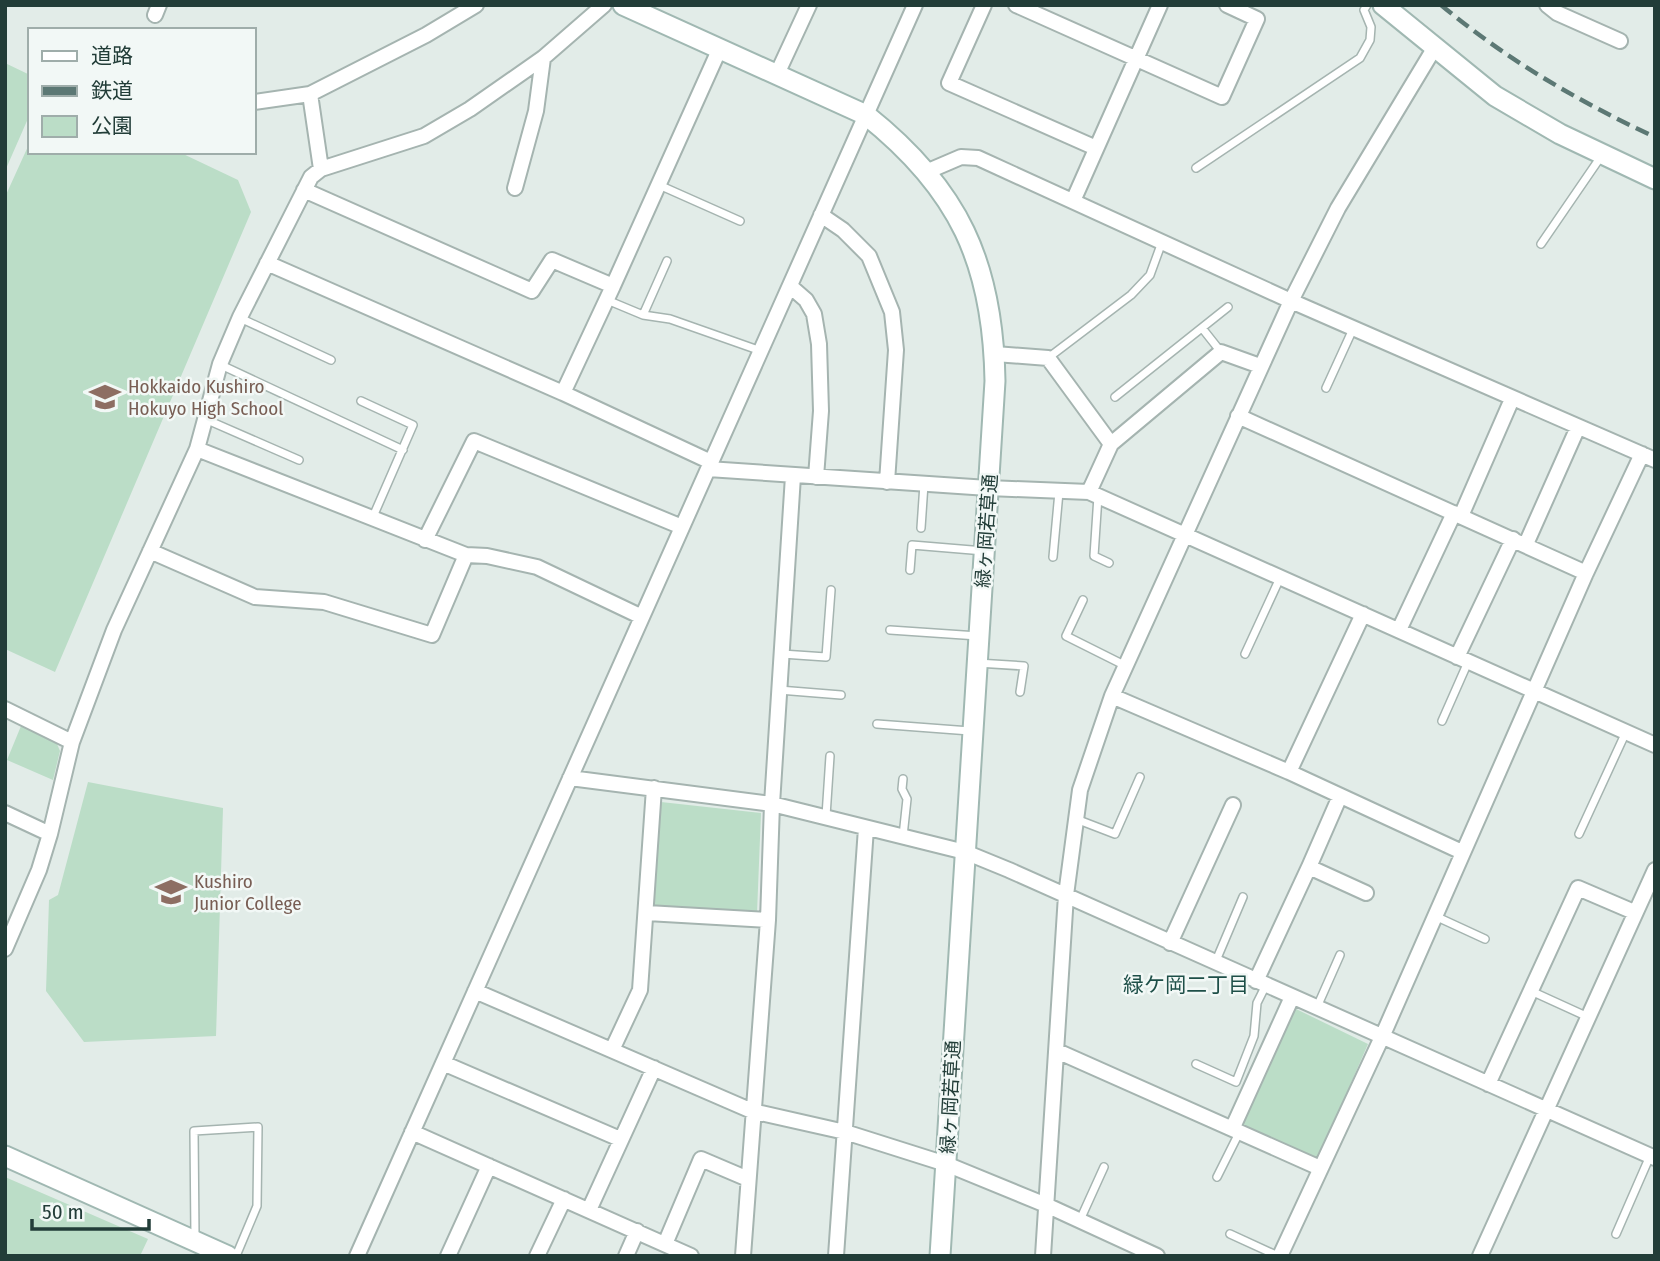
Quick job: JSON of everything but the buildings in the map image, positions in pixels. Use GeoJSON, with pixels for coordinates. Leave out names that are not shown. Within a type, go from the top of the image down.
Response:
{"type":"FeatureCollection","features":[{"type":"Feature","properties":{"kind":"street"},"geometry":{"type":"LineString","coordinates":[[256,102],[310,94],[426,36],[476,5]]}},
{"type":"Feature","properties":{"kind":"street"},"geometry":{"type":"LineString","coordinates":[[5,949],[39,870],[72,742],[114,630],[197,449],[220,364],[240,317],[311,177],[321,169],[424,136],[470,109],[543,58],[604,5]]}},
{"type":"Feature","properties":{"kind":"street","name":"緑ヶ岡若草通"},"geometry":{"type":"LineString","coordinates":[[623,5],[866,115],[893,136],[944,193],[962,223],[975,254],[988,298],[995,354],[995,381],[940,1256]]}},
{"type":"Feature","properties":{"kind":"street"},"geometry":{"type":"LineString","coordinates":[[777,74],[809,5]]}},
{"type":"Feature","properties":{"kind":"street"},"geometry":{"type":"LineString","coordinates":[[357,1256],[915,5]]}},
{"type":"Feature","properties":{"kind":"street"},"geometry":{"type":"LineString","coordinates":[[984,5],[949,83],[1096,148]]}},
{"type":"Feature","properties":{"kind":"street"},"geometry":{"type":"LineString","coordinates":[[1016,5],[1222,97],[1257,19],[1227,5]]}},
{"type":"Feature","properties":{"kind":"street"},"geometry":{"type":"LineString","coordinates":[[1073,201],[1160,5]]}},
{"type":"Feature","properties":{"kind":"street"},"geometry":{"type":"LineString","coordinates":[[1383,5],[1495,96],[1560,134],[1655,179]]}},
{"type":"Feature","properties":{"kind":"street"},"geometry":{"type":"LineString","coordinates":[[1547,5],[1557,13],[1620,41]]}},
{"type":"Feature","properties":{"kind":"street"},"geometry":{"type":"LineString","coordinates":[[1043,1256],[1066,895],[1080,790],[1112,696],[1260,366],[1338,208],[1434,47]]}},
{"type":"Feature","properties":{"kind":"street"},"geometry":{"type":"LineString","coordinates":[[564,393],[720,48]]}},
{"type":"Feature","properties":{"kind":"street"},"geometry":{"type":"LineString","coordinates":[[515,188],[536,111],[543,58]]}},
{"type":"Feature","properties":{"kind":"street"},"geometry":{"type":"LineString","coordinates":[[310,94],[321,169]]}},
{"type":"Feature","properties":{"kind":"street"},"geometry":{"type":"LineString","coordinates":[[926,172],[961,157],[978,158],[1353,329],[1648,457],[1587,573],[1382,1037],[1279,1256]]}},
{"type":"Feature","properties":{"kind":"street"},"geometry":{"type":"LineString","coordinates":[[304,190],[532,291],[552,260],[610,293]]}},
{"type":"Feature","properties":{"kind":"street"},"geometry":{"type":"LineString","coordinates":[[821,215],[843,230],[869,256],[892,312],[896,350],[887,482]]}},
{"type":"Feature","properties":{"kind":"street"},"geometry":{"type":"LineString","coordinates":[[267,263],[564,393],[709,466],[793,476],[1094,494],[1655,745]]}},
{"type":"Feature","properties":{"kind":"street"},"geometry":{"type":"LineString","coordinates":[[790,286],[806,300],[814,314],[819,344],[821,411],[816,477]]}},
{"type":"Feature","properties":{"kind":"street"},"geometry":{"type":"LineString","coordinates":[[1094,494],[1111,444],[1221,352],[1260,366]]}},
{"type":"Feature","properties":{"kind":"street"},"geometry":{"type":"LineString","coordinates":[[995,354],[1048,358],[1111,444]]}},
{"type":"Feature","properties":{"kind":"street"},"geometry":{"type":"LineString","coordinates":[[1399,631],[1512,399]]}},
{"type":"Feature","properties":{"kind":"street"},"geometry":{"type":"LineString","coordinates":[[1238,416],[1587,573]]}},
{"type":"Feature","properties":{"kind":"street"},"geometry":{"type":"LineString","coordinates":[[1463,659],[1519,541],[1578,427]]}},
{"type":"Feature","properties":{"kind":"street"},"geometry":{"type":"LineString","coordinates":[[425,540],[474,441],[682,527]]}},
{"type":"Feature","properties":{"kind":"street"},"geometry":{"type":"LineString","coordinates":[[197,449],[466,555],[488,556],[537,567],[642,617]]}},
{"type":"Feature","properties":{"kind":"street"},"geometry":{"type":"LineString","coordinates":[[743,1256],[768,920],[772,804],[793,476]]}},
{"type":"Feature","properties":{"kind":"street"},"geometry":{"type":"LineString","coordinates":[[150,551],[255,597],[324,602],[432,635],[466,555]]}},
{"type":"Feature","properties":{"kind":"street"},"geometry":{"type":"LineString","coordinates":[[1289,772],[1363,614]]}},
{"type":"Feature","properties":{"kind":"street"},"geometry":{"type":"LineString","coordinates":[[1112,696],[1289,772],[1462,852]]}},
{"type":"Feature","properties":{"kind":"street"},"geometry":{"type":"LineString","coordinates":[[5,709],[72,742]]}},
{"type":"Feature","properties":{"kind":"street"},"geometry":{"type":"LineString","coordinates":[[570,778],[772,804],[965,852],[1546,1111],[1653,1153]]}},
{"type":"Feature","properties":{"kind":"street"},"geometry":{"type":"LineString","coordinates":[[612,1050],[640,990],[654,788]]}},
{"type":"Feature","properties":{"kind":"street"},"geometry":{"type":"LineString","coordinates":[[1261,983],[1340,796]]}},
{"type":"Feature","properties":{"kind":"street"},"geometry":{"type":"LineString","coordinates":[[1170,943],[1233,805]]}},
{"type":"Feature","properties":{"kind":"street"},"geometry":{"type":"LineString","coordinates":[[5,813],[50,834]]}},
{"type":"Feature","properties":{"kind":"street"},"geometry":{"type":"LineString","coordinates":[[836,1256],[866,828]]}},
{"type":"Feature","properties":{"kind":"street"},"geometry":{"type":"LineString","coordinates":[[1309,867],[1366,893]]}},
{"type":"Feature","properties":{"kind":"street"},"geometry":{"type":"LineString","coordinates":[[1480,1256],[1655,870]]}},
{"type":"Feature","properties":{"kind":"street"},"geometry":{"type":"LineString","coordinates":[[1489,1084],[1578,888],[1634,912]]}},
{"type":"Feature","properties":{"kind":"street"},"geometry":{"type":"LineString","coordinates":[[647,913],[768,920]]}},
{"type":"Feature","properties":{"kind":"street"},"geometry":{"type":"LineString","coordinates":[[475,991],[752,1111],[845,1132],[946,1164],[1046,1205],[1157,1256]]}},
{"type":"Feature","properties":{"kind":"street"},"geometry":{"type":"LineString","coordinates":[[1236,1129],[1292,997]]}},
{"type":"Feature","properties":{"kind":"street"},"geometry":{"type":"LineString","coordinates":[[1057,1051],[1320,1168]]}},
{"type":"Feature","properties":{"kind":"street"},"geometry":{"type":"LineString","coordinates":[[443,1063],[620,1139]]}},
{"type":"Feature","properties":{"kind":"street"},"geometry":{"type":"LineString","coordinates":[[589,1210],[654,1068]]}},
{"type":"Feature","properties":{"kind":"street"},"geometry":{"type":"LineString","coordinates":[[412,1132],[691,1256]]}},
{"type":"Feature","properties":{"kind":"street"},"geometry":{"type":"LineString","coordinates":[[5,1156],[224,1255]]}},
{"type":"Feature","properties":{"kind":"street"},"geometry":{"type":"LineString","coordinates":[[665,1244],[701,1159],[748,1179]]}},
{"type":"Feature","properties":{"kind":"street"},"geometry":{"type":"LineString","coordinates":[[448,1256],[489,1166]]}},
{"type":"Feature","properties":{"kind":"street"},"geometry":{"type":"LineString","coordinates":[[537,1256],[564,1199]]}},
{"type":"Feature","properties":{"kind":"street"},"geometry":{"type":"LineString","coordinates":[[626,1256],[637,1231]]}},
{"type":"Feature","properties":{"kind":"lane"},"geometry":{"type":"LineString","coordinates":[[1196,168],[1360,58],[1370,40],[1371,27],[1364,10],[1367,5]]}},
{"type":"Feature","properties":{"kind":"lane"},"geometry":{"type":"LineString","coordinates":[[1541,244],[1602,154]]}},
{"type":"Feature","properties":{"kind":"lane"},"geometry":{"type":"LineString","coordinates":[[659,185],[740,221]]}},
{"type":"Feature","properties":{"kind":"lane"},"geometry":{"type":"LineString","coordinates":[[1048,358],[1131,295],[1150,275],[1162,242]]}},
{"type":"Feature","properties":{"kind":"lane"},"geometry":{"type":"LineString","coordinates":[[643,315],[667,261]]}},
{"type":"Feature","properties":{"kind":"lane"},"geometry":{"type":"LineString","coordinates":[[610,293],[643,315],[670,319],[761,351]]}},
{"type":"Feature","properties":{"kind":"lane"},"geometry":{"type":"LineString","coordinates":[[1115,397],[1228,307]]}},
{"type":"Feature","properties":{"kind":"lane"},"geometry":{"type":"LineString","coordinates":[[240,317],[331,360]]}},
{"type":"Feature","properties":{"kind":"lane"},"geometry":{"type":"LineString","coordinates":[[1202,328],[1221,352]]}},
{"type":"Feature","properties":{"kind":"lane"},"geometry":{"type":"LineString","coordinates":[[1326,388],[1353,329]]}},
{"type":"Feature","properties":{"kind":"lane"},"geometry":{"type":"LineString","coordinates":[[220,364],[403,450]]}},
{"type":"Feature","properties":{"kind":"lane"},"geometry":{"type":"LineString","coordinates":[[361,401],[413,425],[372,519]]}},
{"type":"Feature","properties":{"kind":"lane"},"geometry":{"type":"LineString","coordinates":[[205,419],[299,460]]}},
{"type":"Feature","properties":{"kind":"lane"},"geometry":{"type":"LineString","coordinates":[[921,528],[924,484]]}},
{"type":"Feature","properties":{"kind":"lane"},"geometry":{"type":"LineString","coordinates":[[1053,557],[1059,491]]}},
{"type":"Feature","properties":{"kind":"lane"},"geometry":{"type":"LineString","coordinates":[[1094,494],[1094,556],[1109,563]]}},
{"type":"Feature","properties":{"kind":"lane"},"geometry":{"type":"LineString","coordinates":[[910,570],[912,545],[984,551]]}},
{"type":"Feature","properties":{"kind":"lane"},"geometry":{"type":"LineString","coordinates":[[1245,654],[1280,578]]}},
{"type":"Feature","properties":{"kind":"lane"},"geometry":{"type":"LineString","coordinates":[[782,654],[826,657],[831,590]]}},
{"type":"Feature","properties":{"kind":"lane"},"geometry":{"type":"LineString","coordinates":[[1083,600],[1066,636],[1126,666]]}},
{"type":"Feature","properties":{"kind":"lane"},"geometry":{"type":"LineString","coordinates":[[890,630],[979,636]]}},
{"type":"Feature","properties":{"kind":"lane"},"geometry":{"type":"LineString","coordinates":[[1442,721],[1463,659]]}},
{"type":"Feature","properties":{"kind":"lane"},"geometry":{"type":"LineString","coordinates":[[977,663],[1024,666],[1020,692]]}},
{"type":"Feature","properties":{"kind":"lane"},"geometry":{"type":"LineString","coordinates":[[779,690],[841,695]]}},
{"type":"Feature","properties":{"kind":"lane"},"geometry":{"type":"LineString","coordinates":[[877,724],[972,731]]}},
{"type":"Feature","properties":{"kind":"lane"},"geometry":{"type":"LineString","coordinates":[[1579,834],[1626,732]]}},
{"type":"Feature","properties":{"kind":"lane"},"geometry":{"type":"LineString","coordinates":[[825,816],[830,757]]}},
{"type":"Feature","properties":{"kind":"lane"},"geometry":{"type":"LineString","coordinates":[[1076,818],[1115,834],[1140,777]]}},
{"type":"Feature","properties":{"kind":"lane"},"geometry":{"type":"LineString","coordinates":[[903,779],[902,789],[907,799],[903,837]]}},
{"type":"Feature","properties":{"kind":"lane"},"geometry":{"type":"LineString","coordinates":[[1215,963],[1243,897]]}},
{"type":"Feature","properties":{"kind":"lane"},"geometry":{"type":"LineString","coordinates":[[1434,916],[1485,939]]}},
{"type":"Feature","properties":{"kind":"lane"},"geometry":{"type":"LineString","coordinates":[[1317,1008],[1340,956]]}},
{"type":"Feature","properties":{"kind":"lane"},"geometry":{"type":"LineString","coordinates":[[1196,1063],[1236,1082],[1254,1036],[1261,983]]}},
{"type":"Feature","properties":{"kind":"lane"},"geometry":{"type":"LineString","coordinates":[[1531,991],[1588,1017]]}},
{"type":"Feature","properties":{"kind":"lane"},"geometry":{"type":"LineString","coordinates":[[195,1241],[194,1131],[258,1127],[257,1206],[224,1255]]}},
{"type":"Feature","properties":{"kind":"lane"},"geometry":{"type":"LineString","coordinates":[[1217,1177],[1236,1129]]}},
{"type":"Feature","properties":{"kind":"lane"},"geometry":{"type":"LineString","coordinates":[[1616,1234],[1653,1153]]}},
{"type":"Feature","properties":{"kind":"lane"},"geometry":{"type":"LineString","coordinates":[[1080,1220],[1104,1167]]}},
{"type":"Feature","properties":{"kind":"lane"},"geometry":{"type":"LineString","coordinates":[[1230,1234],[1279,1256]]}},
{"type":"Feature","properties":{"kind":"green space"},"geometry":{"type":"Polygon","coordinates":[[[5,63],[28,74],[28,119],[5,171],[5,63]]]}},
{"type":"Feature","properties":{"kind":"green space","name":"Hokkaido Kushiro Hokuyo High School"},"geometry":{"type":"Polygon","coordinates":[[[28,146],[28,154],[183,154],[238,180],[251,212],[55,672],[5,649],[5,197],[28,146]]]}},
{"type":"Feature","properties":{"kind":"green space"},"geometry":{"type":"Polygon","coordinates":[[[21,726],[55,739],[60,751],[53,780],[7,760],[21,726]]]}},
{"type":"Feature","properties":{"kind":"green space"},"geometry":{"type":"Polygon","coordinates":[[[88,782],[223,808],[216,1036],[84,1042],[46,991],[49,900],[58,895],[88,782]]]}},
{"type":"Feature","properties":{"kind":"green space"},"geometry":{"type":"Polygon","coordinates":[[[661,802],[761,813],[757,913],[654,907],[661,802]]]}},
{"type":"Feature","properties":{"kind":"green space"},"geometry":{"type":"Polygon","coordinates":[[[1294,1008],[1368,1044],[1317,1161],[1241,1126],[1294,1008]]]}},
{"type":"Feature","properties":{"kind":"green space"},"geometry":{"type":"Polygon","coordinates":[[[5,1177],[148,1239],[140,1256],[5,1256],[5,1177]]]}},
{"type":"Feature","properties":{"kind":"railway"},"geometry":{"type":"LineString","coordinates":[[1441,5],[1544,78],[1655,137]]}},
{"type":"Feature","properties":{"kind":"place","name":"Hokkaido Kushiro Hokuyo High School"},"geometry":{"type":"Point","coordinates":[105,397]}},
{"type":"Feature","properties":{"kind":"place","name":"Kushiro Junior College"},"geometry":{"type":"Point","coordinates":[171,892]}},
{"type":"Feature","properties":{"kind":"district","name":"緑ケ岡二丁目"},"geometry":{"type":"Point","coordinates":[1186,985]}}]}
